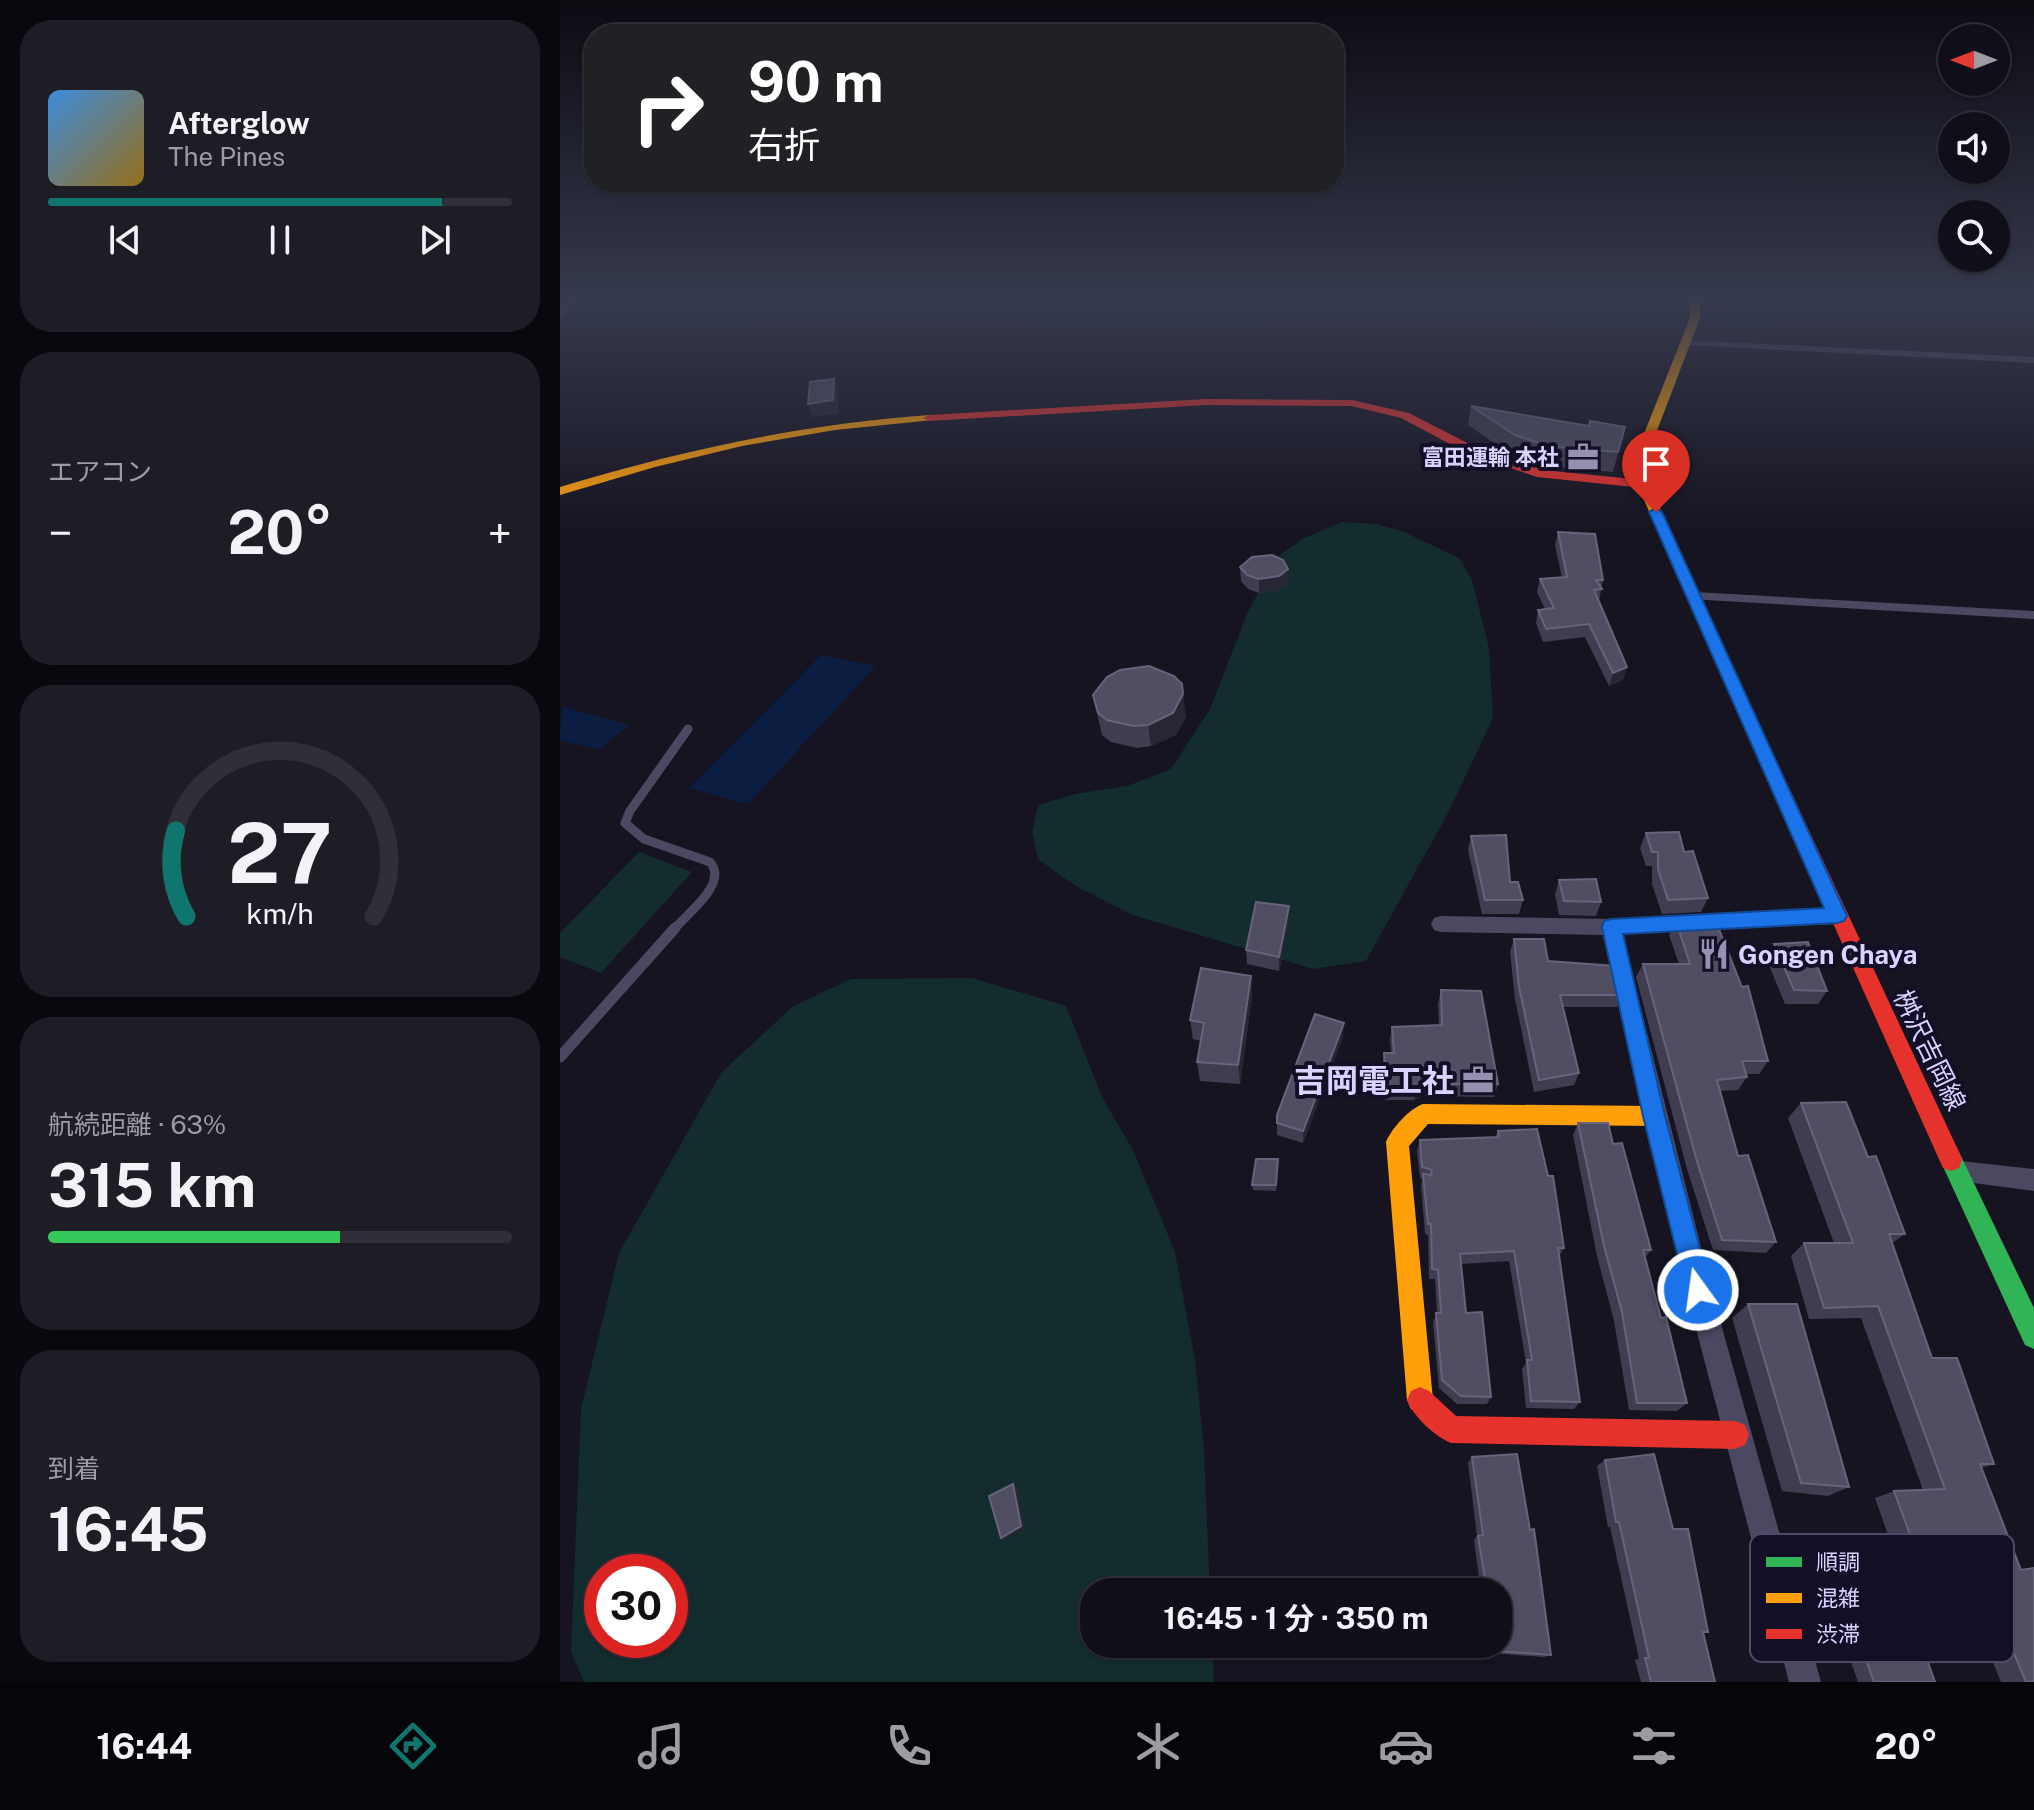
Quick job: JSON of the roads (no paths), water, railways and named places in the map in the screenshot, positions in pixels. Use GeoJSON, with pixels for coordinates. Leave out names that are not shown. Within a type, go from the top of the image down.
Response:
{"type":"FeatureCollection","features":[{"type":"Feature","properties":{"kind":"street","name":"桝沢吉岡線"},"geometry":{"type":"LineString","coordinates":[[1672,376],[1644,449],[1643,484],[1837,916],[1960,1172],[2034,1336]]}},
{"type":"Feature","properties":{"kind":"street"},"geometry":{"type":"LineString","coordinates":[[560,491],[640,465],[758,437],[894,420],[1206,402],[1352,403],[1405,415],[1471,450],[1541,474],[1643,484]]}},
{"type":"Feature","properties":{"kind":"street"},"geometry":{"type":"LineString","coordinates":[[1694,596],[2034,615]]}},
{"type":"Feature","properties":{"kind":"street"},"geometry":{"type":"LineString","coordinates":[[1441,924],[1611,927],[1837,916]]}},
{"type":"Feature","properties":{"kind":"street"},"geometry":{"type":"LineString","coordinates":[[1611,927],[1654,1116],[1763,1534]]}},
{"type":"Feature","properties":{"kind":"street"},"geometry":{"type":"LineString","coordinates":[[1654,1116],[1423,1114],[1397,1142],[1418,1398],[1451,1429],[1735,1435]]}},
{"type":"Feature","properties":{"kind":"street"},"geometry":{"type":"LineString","coordinates":[[1960,1172],[2034,1180]]}},
{"type":"Feature","properties":{"kind":"street"},"geometry":{"type":"LineString","coordinates":[[1799,1662],[1805,1682]]}},
{"type":"Feature","properties":{"kind":"lane"},"geometry":{"type":"LineString","coordinates":[[560,1057],[660,947],[711,888],[717,876],[716,867],[710,862],[644,839],[625,823],[630,811],[688,729]]}},
{"type":"Feature","properties":{"kind":"water"},"geometry":{"type":"Polygon","coordinates":[[[821,655],[876,666],[748,804],[689,788],[821,655]]]}},
{"type":"Feature","properties":{"kind":"water"},"geometry":{"type":"Polygon","coordinates":[[[562,706],[629,725],[599,750],[560,740],[562,706]]]}},
{"type":"Feature","properties":{"kind":"place","name":"富田運輸 本社"},"geometry":{"type":"Point","coordinates":[1583,457]}},
{"type":"Feature","properties":{"kind":"place","name":"Gongen Chaya"},"geometry":{"type":"Point","coordinates":[1714,954]}},
{"type":"Feature","properties":{"kind":"place","name":"吉岡電工社"},"geometry":{"type":"Point","coordinates":[1478,1080]}}]}
